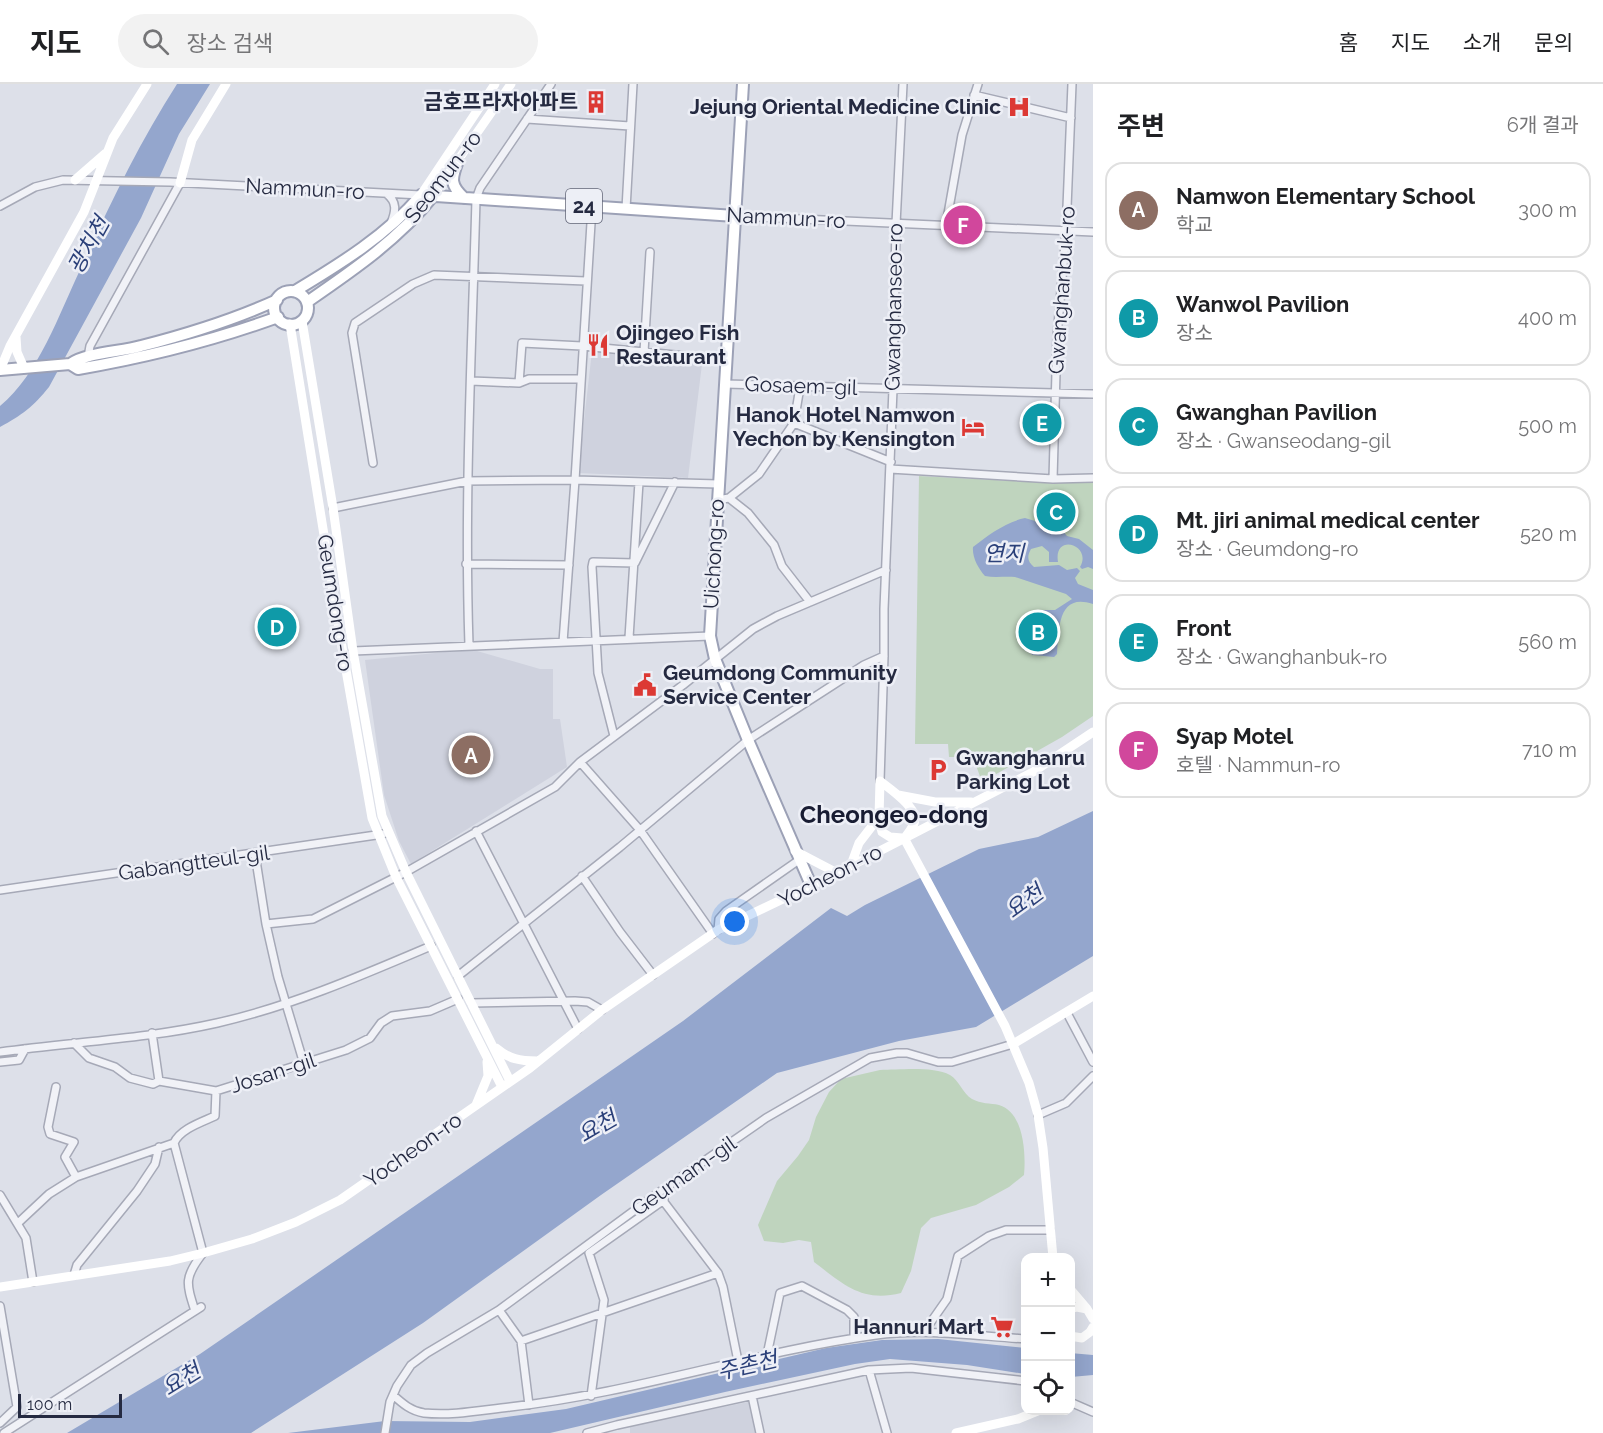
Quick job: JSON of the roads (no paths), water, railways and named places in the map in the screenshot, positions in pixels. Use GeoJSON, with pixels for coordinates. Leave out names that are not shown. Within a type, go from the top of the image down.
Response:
{"type":"FeatureCollection","features":[{"type":"Feature","properties":{"kind":"main road","name":"Uichong-ro"},"geometry":{"type":"LineString","coordinates":[[743,84],[710,636],[715,659],[748,740],[797,856],[812,885]]}},
{"type":"Feature","properties":{"kind":"main road"},"geometry":{"type":"LineString","coordinates":[[458,161],[453,182],[456,191],[464,198]]}},
{"type":"Feature","properties":{"kind":"main road","name":"Nammun-ro"},"geometry":{"type":"LineString","coordinates":[[421,195],[735,216]]}},
{"type":"Feature","properties":{"kind":"main road","name":"Seomun-ro"},"geometry":{"type":"LineString","coordinates":[[296,291],[339,264],[390,224],[421,195]]}},
{"type":"Feature","properties":{"kind":"main road","name":"Seomun-ro"},"geometry":{"type":"LineString","coordinates":[[307,302],[380,248],[407,225],[434,196]]}},
{"type":"Feature","properties":{"kind":"main road"},"geometry":{"type":"LineString","coordinates":[[70,364],[78,369],[177,343],[277,300],[285,292],[296,291],[307,302]]}},
{"type":"Feature","properties":{"kind":"main road"},"geometry":{"type":"LineString","coordinates":[[277,300],[275,310],[278,317],[290,324],[302,321]]}},
{"type":"Feature","properties":{"kind":"main road","name":"Geumdong-ro"},"geometry":{"type":"LineString","coordinates":[[302,321],[307,313],[307,302]]}},
{"type":"Feature","properties":{"kind":"main road"},"geometry":{"type":"LineString","coordinates":[[0,370],[70,364],[79,358],[215,339],[278,317]]}},
{"type":"Feature","properties":{"kind":"street"},"geometry":{"type":"LineString","coordinates":[[0,370],[10,346],[84,212],[113,138],[147,84]]}},
{"type":"Feature","properties":{"kind":"street"},"geometry":{"type":"LineString","coordinates":[[88,357],[90,346],[175,183],[192,140],[226,84]]}},
{"type":"Feature","properties":{"kind":"street","name":"Seomun-ro"},"geometry":{"type":"LineString","coordinates":[[421,195],[495,84]]}},
{"type":"Feature","properties":{"kind":"street","name":"Seomun-ro"},"geometry":{"type":"LineString","coordinates":[[434,196],[511,84]]}},
{"type":"Feature","properties":{"kind":"street"},"geometry":{"type":"LineString","coordinates":[[469,645],[466,564],[467,481],[476,199],[480,188],[551,84]]}},
{"type":"Feature","properties":{"kind":"street"},"geometry":{"type":"LineString","coordinates":[[626,209],[633,84]]}},
{"type":"Feature","properties":{"kind":"street","name":"Gwanghanseo-ro"},"geometry":{"type":"LineString","coordinates":[[880,781],[896,224],[903,84]]}},
{"type":"Feature","properties":{"kind":"street"},"geometry":{"type":"LineString","coordinates":[[946,225],[962,135],[978,84]]}},
{"type":"Feature","properties":{"kind":"street","name":"Gwanghanbuk-ro"},"geometry":{"type":"LineString","coordinates":[[1053,479],[1057,337],[1066,232],[1072,84]]}},
{"type":"Feature","properties":{"kind":"street"},"geometry":{"type":"LineString","coordinates":[[974,95],[1071,118]]}},
{"type":"Feature","properties":{"kind":"street"},"geometry":{"type":"LineString","coordinates":[[527,119],[630,126]]}},
{"type":"Feature","properties":{"kind":"street"},"geometry":{"type":"LineString","coordinates":[[75,180],[107,151]]}},
{"type":"Feature","properties":{"kind":"street"},"geometry":{"type":"LineString","coordinates":[[0,206],[42,184],[97,180]]}},
{"type":"Feature","properties":{"kind":"street","name":"Nammun-ro"},"geometry":{"type":"LineString","coordinates":[[97,180],[421,195]]}},
{"type":"Feature","properties":{"kind":"street"},"geometry":{"type":"LineString","coordinates":[[387,194],[394,201],[396,208],[390,224]]}},
{"type":"Feature","properties":{"kind":"street"},"geometry":{"type":"LineString","coordinates":[[563,642],[592,207]]}},
{"type":"Feature","properties":{"kind":"street","name":"Nammun-ro"},"geometry":{"type":"LineString","coordinates":[[735,216],[1093,232]]}},
{"type":"Feature","properties":{"kind":"street"},"geometry":{"type":"LineString","coordinates":[[644,352],[650,252]]}},
{"type":"Feature","properties":{"kind":"street"},"geometry":{"type":"LineString","coordinates":[[373,463],[352,333],[355,323],[413,284],[434,275],[586,281]]}},
{"type":"Feature","properties":{"kind":"street","name":"Geumdong-ro"},"geometry":{"type":"LineString","coordinates":[[302,321],[383,834],[396,877],[484,1051],[506,1084]]}},
{"type":"Feature","properties":{"kind":"street","name":"Geumdong-ro"},"geometry":{"type":"LineString","coordinates":[[290,324],[372,818],[406,872],[472,1003],[493,1046],[506,1084]]}},
{"type":"Feature","properties":{"kind":"street"},"geometry":{"type":"LineString","coordinates":[[16,337],[17,352],[26,368]]}},
{"type":"Feature","properties":{"kind":"street"},"geometry":{"type":"LineString","coordinates":[[519,383],[522,343],[582,346],[727,360]]}},
{"type":"Feature","properties":{"kind":"street"},"geometry":{"type":"LineString","coordinates":[[471,381],[519,383],[529,379],[581,379]]}},
{"type":"Feature","properties":{"kind":"street","name":"Gosaem-gil"},"geometry":{"type":"LineString","coordinates":[[725,384],[1093,394]]}},
{"type":"Feature","properties":{"kind":"street"},"geometry":{"type":"LineString","coordinates":[[717,500],[729,498],[759,474],[794,423],[800,387]]}},
{"type":"Feature","properties":{"kind":"street"},"geometry":{"type":"LineString","coordinates":[[794,423],[890,466],[1053,479],[1093,478]]}},
{"type":"Feature","properties":{"kind":"street"},"geometry":{"type":"LineString","coordinates":[[333,508],[467,481],[575,480],[718,484]]}},
{"type":"Feature","properties":{"kind":"street"},"geometry":{"type":"LineString","coordinates":[[629,638],[639,482]]}},
{"type":"Feature","properties":{"kind":"street"},"geometry":{"type":"LineString","coordinates":[[635,563],[675,482]]}},
{"type":"Feature","properties":{"kind":"street"},"geometry":{"type":"LineString","coordinates":[[729,498],[748,513],[774,545],[782,566],[810,602]]}},
{"type":"Feature","properties":{"kind":"street"},"geometry":{"type":"LineString","coordinates":[[614,736],[598,673],[592,567],[593,562],[635,563]]}},
{"type":"Feature","properties":{"kind":"street"},"geometry":{"type":"LineString","coordinates":[[466,564],[569,565]]}},
{"type":"Feature","properties":{"kind":"street"},"geometry":{"type":"LineString","coordinates":[[266,924],[313,919],[406,872],[555,787],[580,762],[753,629],[886,570]]}},
{"type":"Feature","properties":{"kind":"street"},"geometry":{"type":"LineString","coordinates":[[353,651],[710,636]]}},
{"type":"Feature","properties":{"kind":"street"},"geometry":{"type":"LineString","coordinates":[[458,976],[748,740],[864,665],[884,656]]}},
{"type":"Feature","properties":{"kind":"street","name":"Yocheon-ro"},"geometry":{"type":"LineString","coordinates":[[0,1287],[203,1253],[252,1239],[340,1200],[477,1105],[603,1010],[716,932],[837,873],[1033,772],[1093,732]]}},
{"type":"Feature","properties":{"kind":"street"},"geometry":{"type":"LineString","coordinates":[[580,762],[639,830],[716,932]]}},
{"type":"Feature","properties":{"kind":"street"},"geometry":{"type":"LineString","coordinates":[[880,781],[912,810],[915,818],[912,828],[904,838]]}},
{"type":"Feature","properties":{"kind":"street"},"geometry":{"type":"LineString","coordinates":[[880,781],[879,817],[882,832],[885,836],[904,838]]}},
{"type":"Feature","properties":{"kind":"street"},"geometry":{"type":"LineString","coordinates":[[898,795],[935,802],[973,802]]}},
{"type":"Feature","properties":{"kind":"street"},"geometry":{"type":"LineString","coordinates":[[851,865],[859,843],[879,817]]}},
{"type":"Feature","properties":{"kind":"street"},"geometry":{"type":"LineString","coordinates":[[476,831],[578,1029]]}},
{"type":"Feature","properties":{"kind":"street","name":"Gabangtteul-gil"},"geometry":{"type":"LineString","coordinates":[[0,890],[383,834]]}},
{"type":"Feature","properties":{"kind":"street"},"geometry":{"type":"LineString","coordinates":[[904,838],[1005,1026],[1029,1083],[1038,1115],[1053,1253]]}},
{"type":"Feature","properties":{"kind":"street"},"geometry":{"type":"LineString","coordinates":[[255,854],[266,924],[304,1064]]}},
{"type":"Feature","properties":{"kind":"street"},"geometry":{"type":"LineString","coordinates":[[716,932],[719,919],[726,911],[797,856],[837,873]]}},
{"type":"Feature","properties":{"kind":"street"},"geometry":{"type":"LineString","coordinates":[[582,876],[653,975]]}},
{"type":"Feature","properties":{"kind":"street"},"geometry":{"type":"LineString","coordinates":[[0,1052],[215,1023],[263,1011],[431,946]]}},
{"type":"Feature","properties":{"kind":"street"},"geometry":{"type":"LineString","coordinates":[[1013,1044],[1092,998]]}},
{"type":"Feature","properties":{"kind":"street","name":"Josan-gil"},"geometry":{"type":"LineString","coordinates":[[18,1223],[49,1194],[76,1177],[174,1143],[176,1138],[184,1132],[215,1116],[216,1091],[346,1050],[370,1038],[381,1023],[392,1016],[430,1011],[458,999]]}},
{"type":"Feature","properties":{"kind":"street"},"geometry":{"type":"LineString","coordinates":[[472,1003],[564,1000],[588,1002],[603,1010]]}},
{"type":"Feature","properties":{"kind":"street"},"geometry":{"type":"LineString","coordinates":[[1067,1013],[1093,1062]]}},
{"type":"Feature","properties":{"kind":"street"},"geometry":{"type":"LineString","coordinates":[[152,1033],[159,1081]]}},
{"type":"Feature","properties":{"kind":"street"},"geometry":{"type":"LineString","coordinates":[[74,1043],[89,1058],[115,1067],[129,1078],[216,1091]]}},
{"type":"Feature","properties":{"kind":"street","name":"Geumam-gil"},"geometry":{"type":"LineString","coordinates":[[385,1433],[392,1399],[401,1379],[411,1365],[499,1310],[658,1193],[766,1118],[870,1059],[907,1053],[938,1062],[952,1062],[1013,1044]]}},
{"type":"Feature","properties":{"kind":"street"},"geometry":{"type":"LineString","coordinates":[[493,1046],[505,1056],[518,1061],[537,1061]]}},
{"type":"Feature","properties":{"kind":"street"},"geometry":{"type":"LineString","coordinates":[[0,1062],[19,1060],[25,1048]]}},
{"type":"Feature","properties":{"kind":"street"},"geometry":{"type":"LineString","coordinates":[[477,1105],[488,1076],[484,1051]]}},
{"type":"Feature","properties":{"kind":"street"},"geometry":{"type":"LineString","coordinates":[[1038,1115],[1066,1103],[1093,1076]]}},
{"type":"Feature","properties":{"kind":"street"},"geometry":{"type":"LineString","coordinates":[[56,1086],[48,1127],[50,1134],[74,1142],[65,1158],[76,1177]]}},
{"type":"Feature","properties":{"kind":"street"},"geometry":{"type":"LineString","coordinates":[[4,1433],[198,1309],[188,1289],[190,1269],[203,1253],[174,1143]]}},
{"type":"Feature","properties":{"kind":"street"},"geometry":{"type":"LineString","coordinates":[[74,1275],[76,1265],[137,1191],[155,1164],[159,1147]]}},
{"type":"Feature","properties":{"kind":"street"},"geometry":{"type":"LineString","coordinates":[[658,1193],[718,1272],[738,1361]]}},
{"type":"Feature","properties":{"kind":"street"},"geometry":{"type":"LineString","coordinates":[[0,1195],[26,1238],[33,1281]]}},
{"type":"Feature","properties":{"kind":"street"},"geometry":{"type":"LineString","coordinates":[[591,1396],[604,1300],[589,1253],[663,1200]]}},
{"type":"Feature","properties":{"kind":"street"},"geometry":{"type":"LineString","coordinates":[[924,1332],[947,1299],[958,1256],[989,1236],[1006,1230],[1050,1230]]}},
{"type":"Feature","properties":{"kind":"street"},"geometry":{"type":"LineString","coordinates":[[521,1341],[718,1272]]}},
{"type":"Feature","properties":{"kind":"street"},"geometry":{"type":"LineString","coordinates":[[767,1355],[780,1293],[796,1286],[802,1286],[847,1310],[854,1317],[854,1338]]}},
{"type":"Feature","properties":{"kind":"street"},"geometry":{"type":"LineString","coordinates":[[1075,1293],[1091,1315]]}},
{"type":"Feature","properties":{"kind":"street"},"geometry":{"type":"LineString","coordinates":[[0,1306],[18,1407],[0,1423]]}},
{"type":"Feature","properties":{"kind":"street"},"geometry":{"type":"LineString","coordinates":[[1075,1308],[1091,1315]]}},
{"type":"Feature","properties":{"kind":"street"},"geometry":{"type":"LineString","coordinates":[[499,1310],[521,1341],[529,1405]]}},
{"type":"Feature","properties":{"kind":"street"},"geometry":{"type":"LineString","coordinates":[[1075,1338],[1087,1335],[1093,1327]]}},
{"type":"Feature","properties":{"kind":"street"},"geometry":{"type":"LineString","coordinates":[[392,1399],[410,1409],[424,1413],[465,1412],[591,1396],[738,1361],[902,1331],[1021,1339]]}},
{"type":"Feature","properties":{"kind":"street"},"geometry":{"type":"LineString","coordinates":[[587,1433],[869,1370],[920,1369],[1021,1380]]}},
{"type":"Feature","properties":{"kind":"street"},"geometry":{"type":"LineString","coordinates":[[869,1370],[887,1433]]}},
{"type":"Feature","properties":{"kind":"street"},"geometry":{"type":"LineString","coordinates":[[752,1396],[760,1433]]}},
{"type":"Feature","properties":{"kind":"street"},"geometry":{"type":"LineString","coordinates":[[1075,1404],[1093,1412]]}},
{"type":"Feature","properties":{"kind":"street"},"geometry":{"type":"LineString","coordinates":[[956,1433],[1028,1415]]}},
{"type":"Feature","properties":{"kind":"water"},"geometry":{"type":"Polygon","coordinates":[[[177,84],[210,84],[179,134],[141,218],[49,387],[27,410],[0,427],[0,406],[14,393],[37,361],[125,175],[177,84]]]}},
{"type":"Feature","properties":{"kind":"water","name":"연지"},"geometry":{"type":"Polygon","coordinates":[[[1025,518],[1035,521],[1045,532],[1062,530],[1067,536],[1079,539],[1093,550],[1093,569],[1080,567],[1083,559],[1081,553],[1072,545],[1061,547],[1058,562],[1049,562],[1049,552],[1042,546],[1031,549],[1029,554],[1029,561],[1034,567],[1059,565],[1067,570],[1077,568],[1080,571],[1075,578],[1078,584],[1093,590],[1093,604],[1072,603],[1066,608],[1060,624],[1057,654],[1054,657],[1033,655],[1023,649],[1024,634],[1028,634],[1028,647],[1041,648],[1042,636],[1044,636],[1043,617],[1030,616],[1029,629],[1024,629],[1026,613],[1036,610],[1055,610],[1072,599],[1066,594],[1015,577],[985,576],[973,555],[973,547],[985,538],[1004,526],[1025,518]]]}},
{"type":"Feature","properties":{"kind":"water","name":"요천"},"geometry":{"type":"Polygon","coordinates":[[[1093,811],[1093,956],[976,1027],[899,1041],[777,1073],[601,1195],[423,1323],[251,1433],[67,1433],[200,1354],[683,1021],[831,908],[847,916],[979,849],[1038,837],[1093,811]]]}},
{"type":"Feature","properties":{"kind":"water"},"geometry":{"type":"Polygon","coordinates":[[[938,1339],[1021,1348],[1021,1373],[967,1365],[890,1359],[855,1364],[725,1392],[550,1433],[288,1433],[385,1421],[470,1422],[566,1409],[826,1348],[882,1340],[938,1339]]]}},
{"type":"Feature","properties":{"kind":"water"},"geometry":{"type":"Polygon","coordinates":[[[1075,1353],[1093,1355],[1093,1375],[1075,1377],[1075,1353]]]}},
{"type":"Feature","properties":{"kind":"place","name":"금호프라자아파트"},"geometry":{"type":"Point","coordinates":[596,102]}},
{"type":"Feature","properties":{"kind":"place","name":"Jejung Oriental Medicine Clinic"},"geometry":{"type":"Point","coordinates":[1019,107]}},
{"type":"Feature","properties":{"kind":"place","name":"Syap Motel"},"geometry":{"type":"Point","coordinates":[963,225]}},
{"type":"Feature","properties":{"kind":"place","name":"Ojingeo Fish Restaurant"},"geometry":{"type":"Point","coordinates":[598,345]}},
{"type":"Feature","properties":{"kind":"place","name":"Front"},"geometry":{"type":"Point","coordinates":[1042,423]}},
{"type":"Feature","properties":{"kind":"place","name":"Hanok Hotel Namwon Yechon by Kensington"},"geometry":{"type":"Point","coordinates":[973,427]}},
{"type":"Feature","properties":{"kind":"place","name":"Gwanghan Pavilion"},"geometry":{"type":"Point","coordinates":[1056,512]}},
{"type":"Feature","properties":{"kind":"place","name":"Mt. jiri animal medical center"},"geometry":{"type":"Point","coordinates":[277,627]}},
{"type":"Feature","properties":{"kind":"place","name":"Wanwol Pavilion"},"geometry":{"type":"Point","coordinates":[1038,632]}},
{"type":"Feature","properties":{"kind":"place","name":"Geumdong Community Service Center"},"geometry":{"type":"Point","coordinates":[645,685]}},
{"type":"Feature","properties":{"kind":"place","name":"Namwon Elementary School"},"geometry":{"type":"Point","coordinates":[471,755]}},
{"type":"Feature","properties":{"kind":"place","name":"Gwanghanru Parking Lot"},"geometry":{"type":"Point","coordinates":[938,770]}},
{"type":"Feature","properties":{"kind":"place","name":"Hannuri Mart"},"geometry":{"type":"Point","coordinates":[1002,1327]}},
{"type":"Feature","properties":{"kind":"district","name":"Cheongeo-dong"},"geometry":{"type":"Point","coordinates":[894,815]}},
{"type":"Feature","properties":{"kind":"water label","name":"광치천"},"geometry":{"type":"Point","coordinates":[88,245]}},
{"type":"Feature","properties":{"kind":"water label","name":"주촌천"},"geometry":{"type":"Point","coordinates":[747,1365]}}]}
